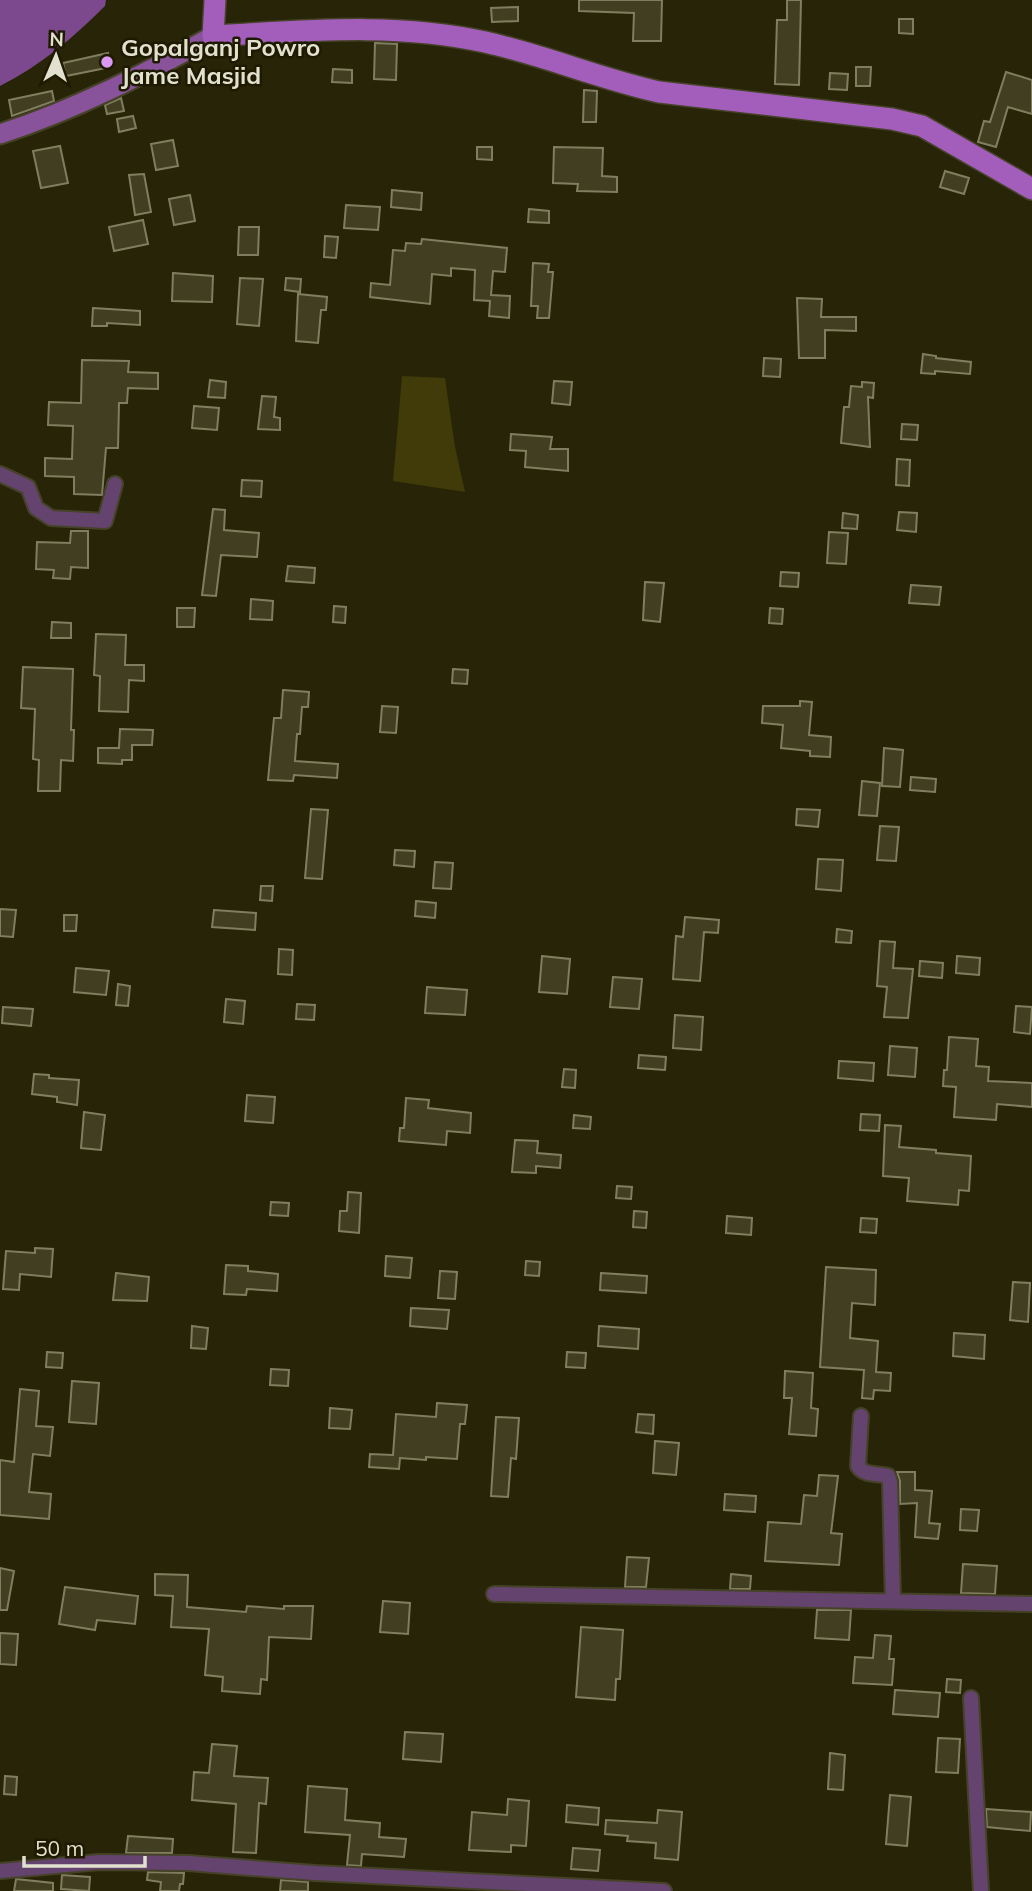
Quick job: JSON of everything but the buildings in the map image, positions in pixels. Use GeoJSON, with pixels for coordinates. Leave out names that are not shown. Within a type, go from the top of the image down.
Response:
{"type":"FeatureCollection","features":[{"type":"Feature","properties":{"kind":"main road"},"geometry":{"type":"LineString","coordinates":[[215,0],[213,36],[372,30],[435,34],[528,53],[628,85],[659,92],[881,117],[922,126],[1032,189]]}},
{"type":"Feature","properties":{"kind":"street"},"geometry":{"type":"LineString","coordinates":[[0,134],[150,71],[213,36]]}},
{"type":"Feature","properties":{"kind":"street"},"geometry":{"type":"LineString","coordinates":[[0,474],[28,486],[36,508],[51,518],[105,521],[115,484]]}},
{"type":"Feature","properties":{"kind":"street"},"geometry":{"type":"LineString","coordinates":[[861,1416],[858,1466],[866,1473],[888,1476],[890,1482],[893,1601]]}},
{"type":"Feature","properties":{"kind":"street"},"geometry":{"type":"LineString","coordinates":[[494,1594],[1032,1604]]}},
{"type":"Feature","properties":{"kind":"street"},"geometry":{"type":"LineString","coordinates":[[971,1698],[981,1891]]}},
{"type":"Feature","properties":{"kind":"street"},"geometry":{"type":"LineString","coordinates":[[0,1871],[99,1862],[188,1863],[314,1873],[664,1891]]}},
{"type":"Feature","properties":{"kind":"shaded area"},"geometry":{"type":"Polygon","coordinates":[[[0,0],[106,0],[105,6],[56,50],[0,86],[0,0]]]}},
{"type":"Feature","properties":{"kind":"shaded area"},"geometry":{"type":"Polygon","coordinates":[[[402,376],[445,378],[465,492],[393,481],[402,376]]]}},
{"type":"Feature","properties":{"kind":"place","name":"Gopalganj Powro Jame Masjid"},"geometry":{"type":"Point","coordinates":[107,62]}}]}
